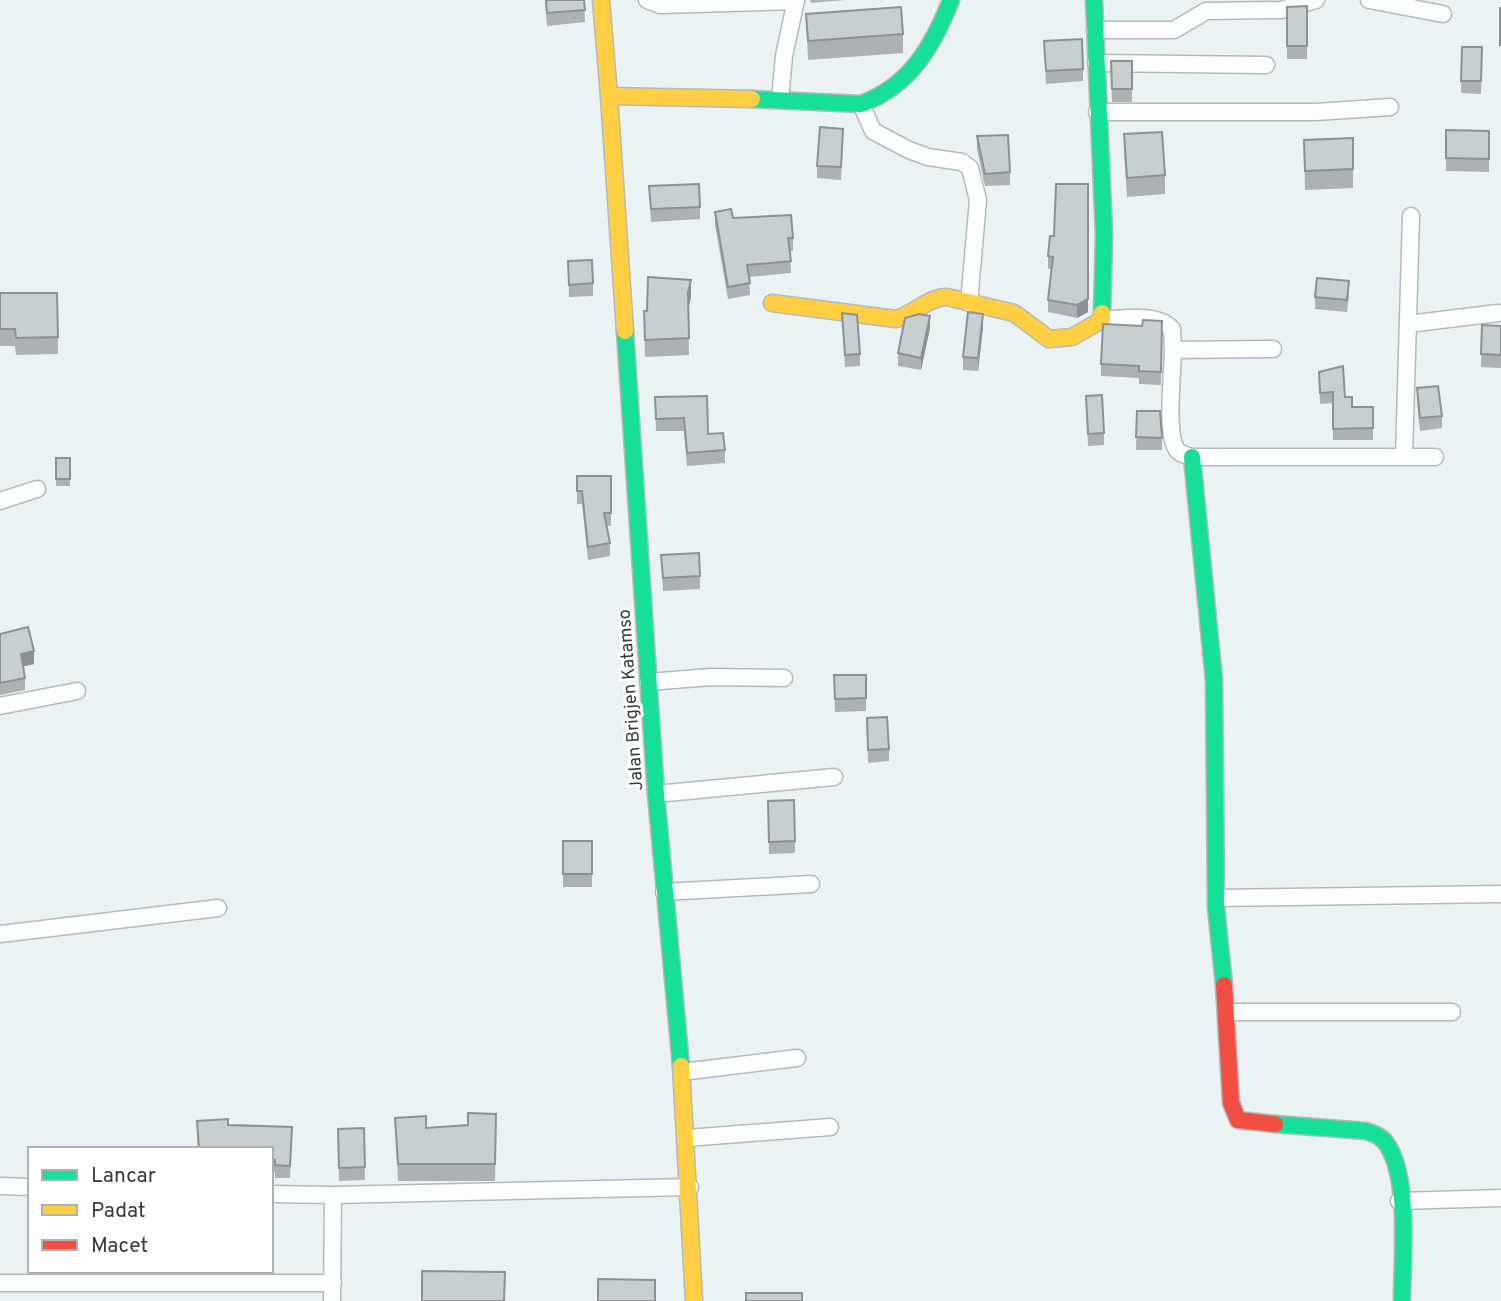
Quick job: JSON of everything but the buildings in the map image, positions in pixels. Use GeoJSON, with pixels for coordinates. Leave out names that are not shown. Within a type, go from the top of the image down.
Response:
{"type":"FeatureCollection","features":[{"type":"Feature","properties":{"kind":"street","name":"Jalan Brigjen Katamso"},"geometry":{"type":"LineString","coordinates":[[601,0],[656,794],[687,1138],[694,1301]]}},
{"type":"Feature","properties":{"kind":"street"},"geometry":{"type":"LineString","coordinates":[[647,0],[660,5],[796,0],[784,56],[780,100]]}},
{"type":"Feature","properties":{"kind":"street"},"geometry":{"type":"LineString","coordinates":[[609,96],[861,104],[889,92],[919,65],[951,0]]}},
{"type":"Feature","properties":{"kind":"street"},"geometry":{"type":"LineString","coordinates":[[1094,0],[1104,235],[1102,320]]}},
{"type":"Feature","properties":{"kind":"street"},"geometry":{"type":"LineString","coordinates":[[1095,30],[1174,30],[1206,11],[1281,10],[1316,0]]}},
{"type":"Feature","properties":{"kind":"street"},"geometry":{"type":"LineString","coordinates":[[1369,0],[1443,14]]}},
{"type":"Feature","properties":{"kind":"street"},"geometry":{"type":"LineString","coordinates":[[1096,63],[1266,65]]}},
{"type":"Feature","properties":{"kind":"street"},"geometry":{"type":"LineString","coordinates":[[861,104],[873,131],[909,150],[928,157],[962,162],[970,168],[978,200],[969,303]]}},
{"type":"Feature","properties":{"kind":"street"},"geometry":{"type":"LineString","coordinates":[[1097,112],[1316,112],[1390,107]]}},
{"type":"Feature","properties":{"kind":"street"},"geometry":{"type":"LineString","coordinates":[[1404,456],[1412,216]]}},
{"type":"Feature","properties":{"kind":"street"},"geometry":{"type":"LineString","coordinates":[[772,303],[896,319],[911,315],[937,297],[1014,313],[1049,339],[1072,337],[1102,320],[1150,319],[1167,323],[1172,329],[1173,443],[1182,454],[1192,457],[1435,457]]}},
{"type":"Feature","properties":{"kind":"street"},"geometry":{"type":"LineString","coordinates":[[1408,324],[1498,313]]}},
{"type":"Feature","properties":{"kind":"street"},"geometry":{"type":"LineString","coordinates":[[1173,350],[1273,349]]}},
{"type":"Feature","properties":{"kind":"street"},"geometry":{"type":"LineString","coordinates":[[1192,457],[1214,680],[1216,898],[1227,1012],[1231,1103],[1238,1121],[1360,1130],[1378,1135],[1387,1143],[1395,1158],[1402,1301]]}},
{"type":"Feature","properties":{"kind":"street"},"geometry":{"type":"LineString","coordinates":[[0,501],[37,489]]}},
{"type":"Feature","properties":{"kind":"street"},"geometry":{"type":"LineString","coordinates":[[648,682],[710,677],[784,678]]}},
{"type":"Feature","properties":{"kind":"street"},"geometry":{"type":"LineString","coordinates":[[0,706],[77,691]]}},
{"type":"Feature","properties":{"kind":"street"},"geometry":{"type":"LineString","coordinates":[[656,794],[834,777]]}},
{"type":"Feature","properties":{"kind":"street"},"geometry":{"type":"LineString","coordinates":[[664,892],[811,884]]}},
{"type":"Feature","properties":{"kind":"street"},"geometry":{"type":"LineString","coordinates":[[1216,898],[1501,894]]}},
{"type":"Feature","properties":{"kind":"street"},"geometry":{"type":"LineString","coordinates":[[0,934],[218,908]]}},
{"type":"Feature","properties":{"kind":"street"},"geometry":{"type":"LineString","coordinates":[[1227,1012],[1452,1012]]}},
{"type":"Feature","properties":{"kind":"street"},"geometry":{"type":"LineString","coordinates":[[682,1072],[797,1058]]}},
{"type":"Feature","properties":{"kind":"street"},"geometry":{"type":"LineString","coordinates":[[687,1138],[830,1127]]}},
{"type":"Feature","properties":{"kind":"street"},"geometry":{"type":"LineString","coordinates":[[0,1186],[28,1187]]}},
{"type":"Feature","properties":{"kind":"street"},"geometry":{"type":"LineString","coordinates":[[273,1194],[690,1187]]}},
{"type":"Feature","properties":{"kind":"street"},"geometry":{"type":"LineString","coordinates":[[332,1301],[333,1195]]}},
{"type":"Feature","properties":{"kind":"street"},"geometry":{"type":"LineString","coordinates":[[1399,1202],[1501,1198]]}},
{"type":"Feature","properties":{"kind":"street"},"geometry":{"type":"LineString","coordinates":[[0,1283],[334,1283]]}},
{"type":"Feature","properties":{"kind":"traffic: fast"},"geometry":{"type":"LineString","coordinates":[[752,99],[861,104],[878,96],[893,87],[918,63],[951,0]]}},
{"type":"Feature","properties":{"kind":"traffic: fast"},"geometry":{"type":"LineString","coordinates":[[1094,0],[1104,235],[1102,313]]}},
{"type":"Feature","properties":{"kind":"traffic: fast"},"geometry":{"type":"LineString","coordinates":[[625,331],[656,794],[681,1066]]}},
{"type":"Feature","properties":{"kind":"traffic: fast"},"geometry":{"type":"LineString","coordinates":[[1192,457],[1214,680],[1216,907],[1224,985]]}},
{"type":"Feature","properties":{"kind":"traffic: fast"},"geometry":{"type":"LineString","coordinates":[[1275,1124],[1366,1131],[1386,1143],[1395,1161],[1402,1200],[1402,1301]]}},
{"type":"Feature","properties":{"kind":"traffic: slow"},"geometry":{"type":"LineString","coordinates":[[601,0],[609,96]]}},
{"type":"Feature","properties":{"kind":"traffic: slow"},"geometry":{"type":"LineString","coordinates":[[625,331],[609,96],[752,99]]}},
{"type":"Feature","properties":{"kind":"traffic: slow"},"geometry":{"type":"LineString","coordinates":[[772,303],[896,319],[934,300],[947,297],[1014,313],[1049,339],[1072,337],[1102,320],[1102,313]]}},
{"type":"Feature","properties":{"kind":"traffic: slow"},"geometry":{"type":"LineString","coordinates":[[681,1066],[694,1301]]}},
{"type":"Feature","properties":{"kind":"traffic: jam"},"geometry":{"type":"LineString","coordinates":[[1224,985],[1231,1103],[1238,1120],[1275,1124]]}}]}
